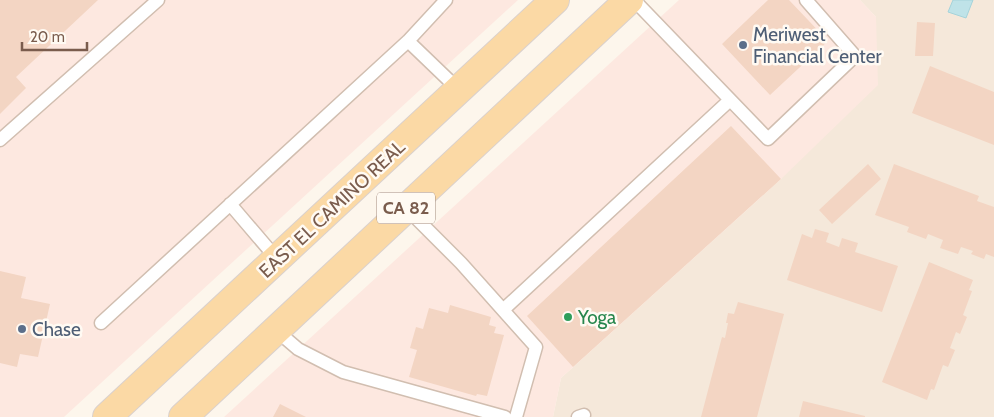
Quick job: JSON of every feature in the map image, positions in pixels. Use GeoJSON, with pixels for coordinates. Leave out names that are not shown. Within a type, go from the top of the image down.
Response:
{"type":"FeatureCollection","features":[{"type":"Feature","properties":{"kind":"main road","name":"EAST EL CAMINO REAL"},"geometry":{"type":"LineString","coordinates":[[108,417],[555,0]]}},
{"type":"Feature","properties":{"kind":"main road","name":"CA 82"},"geometry":{"type":"LineString","coordinates":[[183,417],[629,0]]}},
{"type":"Feature","properties":{"kind":"lane"},"geometry":{"type":"LineString","coordinates":[[0,140],[158,0]]}},
{"type":"Feature","properties":{"kind":"lane"},"geometry":{"type":"LineString","coordinates":[[101,323],[408,41],[446,0]]}},
{"type":"Feature","properties":{"kind":"lane"},"geometry":{"type":"LineString","coordinates":[[634,0],[768,139],[855,56],[806,0]]}},
{"type":"Feature","properties":{"kind":"lane"},"geometry":{"type":"LineString","coordinates":[[408,41],[459,90]]}},
{"type":"Feature","properties":{"kind":"lane"},"geometry":{"type":"LineString","coordinates":[[503,310],[730,100]]}},
{"type":"Feature","properties":{"kind":"lane"},"geometry":{"type":"LineString","coordinates":[[230,204],[277,259]]}},
{"type":"Feature","properties":{"kind":"lane"},"geometry":{"type":"LineString","coordinates":[[406,208],[461,263],[536,347],[516,417]]}},
{"type":"Feature","properties":{"kind":"lane"},"geometry":{"type":"LineString","coordinates":[[277,330],[298,349],[343,372],[505,417]]}},
{"type":"Feature","properties":{"kind":"shaded area"},"geometry":{"type":"Polygon","coordinates":[[[0,0],[518,0],[64,417],[0,417],[0,0]]]}},
{"type":"Feature","properties":{"kind":"shaded area"},"geometry":{"type":"Polygon","coordinates":[[[679,0],[860,0],[876,17],[878,85],[781,179],[561,378],[553,417],[224,417],[679,0]]]}},
{"type":"Feature","properties":{"kind":"shaded area"},"geometry":{"type":"Polygon","coordinates":[[[860,0],[994,0],[994,417],[553,417],[561,378],[781,179],[876,17],[860,0]]]}},
{"type":"Feature","properties":{"kind":"water"},"geometry":{"type":"Polygon","coordinates":[[[953,0],[973,0],[966,18],[948,12],[953,0]]]}},
{"type":"Feature","properties":{"kind":"building"},"geometry":{"type":"Polygon","coordinates":[[[0,0],[98,0],[16,77],[26,88],[0,114],[0,0]]]}},
{"type":"Feature","properties":{"kind":"building"},"geometry":{"type":"Polygon","coordinates":[[[768,0],[789,0],[828,41],[770,95],[722,44],[768,0]]]}},
{"type":"Feature","properties":{"kind":"building"},"geometry":{"type":"Polygon","coordinates":[[[917,22],[935,23],[933,56],[915,56],[917,22]]]}},
{"type":"Feature","properties":{"kind":"building"},"geometry":{"type":"Polygon","coordinates":[[[930,66],[994,92],[994,145],[912,113],[930,66]]]}},
{"type":"Feature","properties":{"kind":"building"},"geometry":{"type":"Polygon","coordinates":[[[731,126],[781,179],[573,367],[527,316],[731,126]]]}},
{"type":"Feature","properties":{"kind":"building"},"geometry":{"type":"Polygon","coordinates":[[[868,164],[881,179],[832,224],[819,210],[868,164]]]}},
{"type":"Feature","properties":{"kind":"building"},"geometry":{"type":"Polygon","coordinates":[[[894,164],[979,196],[977,201],[994,207],[994,257],[986,254],[984,259],[971,254],[973,251],[961,247],[958,254],[940,248],[943,240],[928,234],[926,239],[907,232],[909,227],[875,215],[894,164]]]}},
{"type":"Feature","properties":{"kind":"building"},"geometry":{"type":"Polygon","coordinates":[[[815,229],[829,233],[826,242],[839,247],[842,238],[858,243],[855,252],[898,266],[882,312],[787,280],[802,234],[812,238],[815,229]]]}},
{"type":"Feature","properties":{"kind":"building"},"geometry":{"type":"Polygon","coordinates":[[[929,262],[973,280],[969,290],[972,291],[963,315],[967,317],[960,334],[956,332],[950,348],[955,350],[948,367],[943,365],[934,390],[931,389],[927,400],[882,382],[929,262]]]}},
{"type":"Feature","properties":{"kind":"building","name":"Chase"},"geometry":{"type":"Polygon","coordinates":[[[0,271],[26,277],[21,298],[50,304],[38,357],[20,354],[17,367],[0,363],[0,271]]]}},
{"type":"Feature","properties":{"kind":"building"},"geometry":{"type":"Polygon","coordinates":[[[738,302],[784,314],[757,417],[701,417],[722,337],[725,338],[728,313],[734,314],[738,302]]]}},
{"type":"Feature","properties":{"kind":"building"},"geometry":{"type":"Polygon","coordinates":[[[450,305],[491,317],[489,325],[496,327],[494,333],[504,335],[487,396],[477,394],[476,396],[409,377],[417,350],[410,348],[416,327],[423,329],[429,308],[448,313],[450,305]]]}},
{"type":"Feature","properties":{"kind":"building"},"geometry":{"type":"Polygon","coordinates":[[[803,401],[865,416],[865,417],[799,417],[803,401]]]}},
{"type":"Feature","properties":{"kind":"building"},"geometry":{"type":"Polygon","coordinates":[[[280,404],[306,417],[273,417],[280,404]]]}},
{"type":"Feature","properties":{"kind":"place","name":"Meriwest Financial Center"},"geometry":{"type":"Point","coordinates":[743,45]}},
{"type":"Feature","properties":{"kind":"place","name":"Yoga"},"geometry":{"type":"Point","coordinates":[568,317]}},
{"type":"Feature","properties":{"kind":"place","name":"Chase"},"geometry":{"type":"Point","coordinates":[22,329]}}]}
